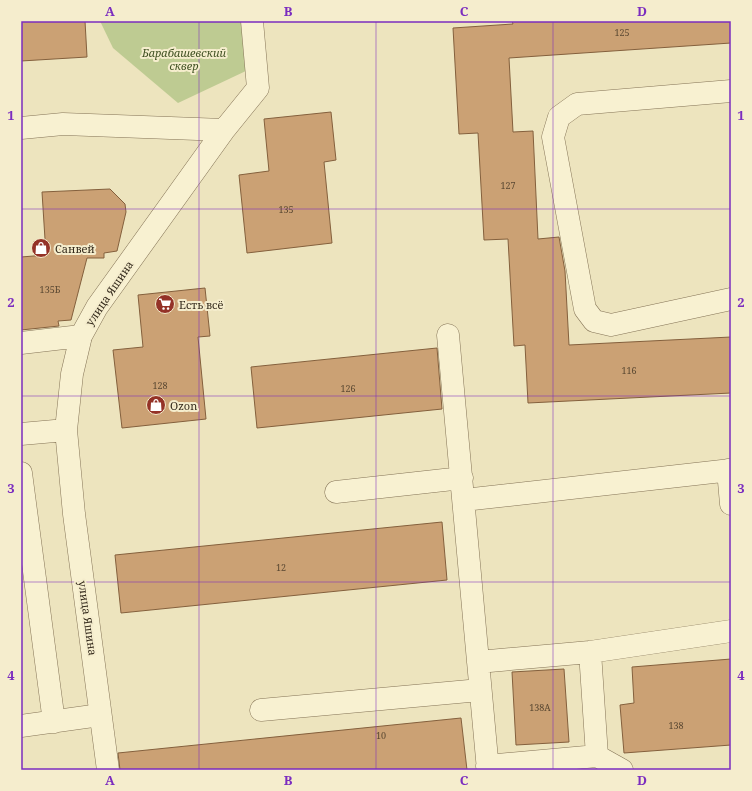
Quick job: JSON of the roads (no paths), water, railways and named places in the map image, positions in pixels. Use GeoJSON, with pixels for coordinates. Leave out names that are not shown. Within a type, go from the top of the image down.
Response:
{"type":"FeatureCollection","features":[{"type":"Feature","properties":{"kind":"street","name":"улица Яшина"},"geometry":{"type":"LineString","coordinates":[[108,770],[74,514],[66,430],[72,374],[81,336],[97,307],[224,130],[258,88],[252,21]]}},
{"type":"Feature","properties":{"kind":"street"},"geometry":{"type":"LineString","coordinates":[[731,91],[577,104],[559,117],[554,137],[585,309],[594,321],[611,326],[731,299]]}},
{"type":"Feature","properties":{"kind":"street"},"geometry":{"type":"LineString","coordinates":[[21,128],[63,124],[224,130]]}},
{"type":"Feature","properties":{"kind":"street"},"geometry":{"type":"LineString","coordinates":[[448,335],[487,768],[597,756],[622,770]]}},
{"type":"Feature","properties":{"kind":"street"},"geometry":{"type":"LineString","coordinates":[[21,343],[81,336]]}},
{"type":"Feature","properties":{"kind":"street"},"geometry":{"type":"LineString","coordinates":[[21,434],[66,430]]}},
{"type":"Feature","properties":{"kind":"street"},"geometry":{"type":"LineString","coordinates":[[464,500],[729,470],[731,504]]}},
{"type":"Feature","properties":{"kind":"street"},"geometry":{"type":"LineString","coordinates":[[21,474],[54,722]]}},
{"type":"Feature","properties":{"kind":"street"},"geometry":{"type":"LineString","coordinates":[[336,492],[462,478]]}},
{"type":"Feature","properties":{"kind":"street"},"geometry":{"type":"LineString","coordinates":[[478,662],[590,652],[731,632]]}},
{"type":"Feature","properties":{"kind":"street"},"geometry":{"type":"LineString","coordinates":[[590,652],[597,756]]}},
{"type":"Feature","properties":{"kind":"street"},"geometry":{"type":"LineString","coordinates":[[260,710],[480,690]]}},
{"type":"Feature","properties":{"kind":"street"},"geometry":{"type":"LineString","coordinates":[[21,726],[100,715]]}},
{"type":"Feature","properties":{"kind":"place","name":"Санвей"},"geometry":{"type":"Point","coordinates":[41,248]}},
{"type":"Feature","properties":{"kind":"place","name":"Есть всё"},"geometry":{"type":"Point","coordinates":[165,304]}},
{"type":"Feature","properties":{"kind":"place","name":"Ozon"},"geometry":{"type":"Point","coordinates":[156,405]}},
{"type":"Feature","properties":{"kind":"park label","name":"Барабашевский сквер"},"geometry":{"type":"Point","coordinates":[184,58]}}]}
